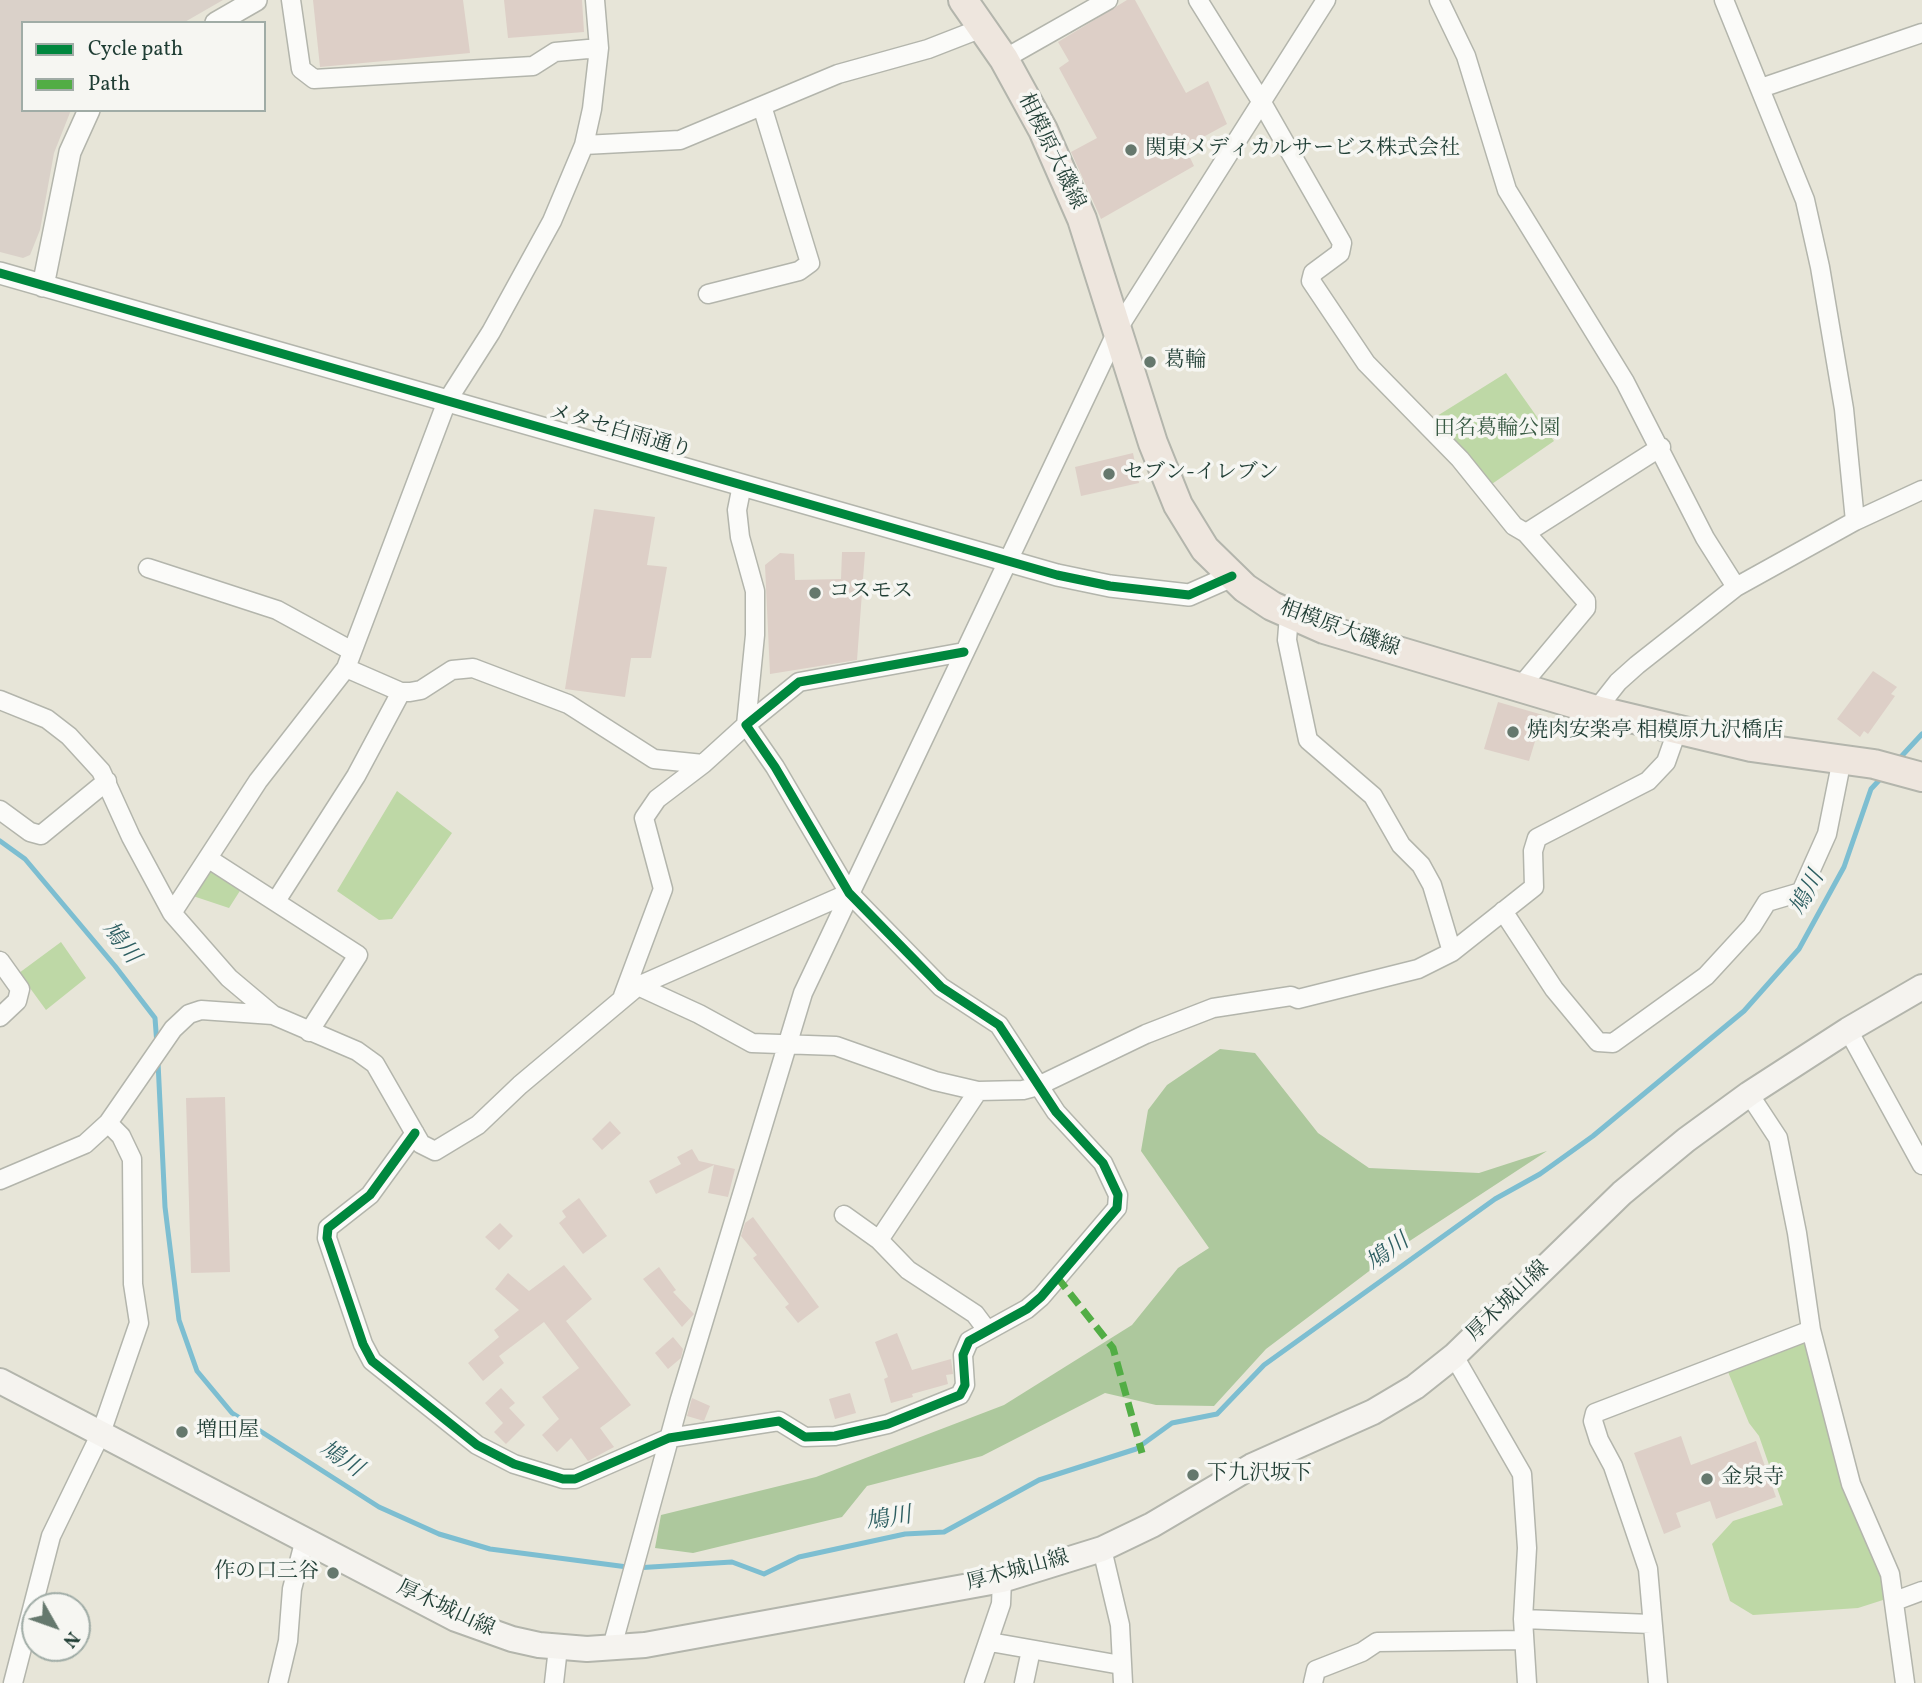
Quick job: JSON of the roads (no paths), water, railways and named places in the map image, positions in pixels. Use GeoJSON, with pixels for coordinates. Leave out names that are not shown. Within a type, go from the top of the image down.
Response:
{"type":"FeatureCollection","features":[{"type":"Feature","properties":{"kind":"main road","name":"相模原大磯線"},"geometry":{"type":"LineString","coordinates":[[963,0],[1004,60],[1043,130],[1082,219],[1119,327],[1153,443],[1174,496],[1205,549],[1259,598],[1289,615],[1390,650],[1596,710],[1751,747],[1874,764],[1919,776]]}},
{"type":"Feature","properties":{"kind":"main road","name":"厚木城山線"},"geometry":{"type":"LineString","coordinates":[[0,1381],[456,1619],[512,1639],[558,1648],[645,1645],[1002,1580],[1102,1549],[1152,1525],[1252,1466],[1373,1412],[1415,1387],[1454,1356],[1622,1193],[1749,1094],[1848,1030],[1922,987]]}},
{"type":"Feature","properties":{"kind":"street"},"geometry":{"type":"LineString","coordinates":[[219,21],[256,0]]}},
{"type":"Feature","properties":{"kind":"street"},"geometry":{"type":"LineString","coordinates":[[291,0],[301,69],[314,79],[533,66],[555,52],[599,48]]}},
{"type":"Feature","properties":{"kind":"street"},"geometry":{"type":"LineString","coordinates":[[172,913],[258,781],[349,659],[447,401],[491,332],[552,221],[584,145],[592,108],[599,48],[595,0]]}},
{"type":"Feature","properties":{"kind":"street"},"geometry":{"type":"LineString","coordinates":[[1004,60],[1108,0]]}},
{"type":"Feature","properties":{"kind":"street"},"geometry":{"type":"LineString","coordinates":[[1198,0],[1261,101],[1342,243],[1340,253],[1313,273],[1311,281],[1366,363],[1460,459],[1514,526],[1526,533],[1586,604],[1520,687]]}},
{"type":"Feature","properties":{"kind":"street"},"geometry":{"type":"LineString","coordinates":[[612,1647],[669,1438],[803,993],[1119,327],[1326,0]]}},
{"type":"Feature","properties":{"kind":"street"},"geometry":{"type":"LineString","coordinates":[[1439,0],[1466,56],[1507,190],[1625,382],[1661,447],[1705,538],[1736,587]]}},
{"type":"Feature","properties":{"kind":"street"},"geometry":{"type":"LineString","coordinates":[[1724,0],[1801,186],[1820,267],[1844,409],[1854,521]]}},
{"type":"Feature","properties":{"kind":"street"},"geometry":{"type":"LineString","coordinates":[[584,145],[680,141],[838,74],[929,49],[982,28]]}},
{"type":"Feature","properties":{"kind":"street"},"geometry":{"type":"LineString","coordinates":[[1761,88],[1922,33]]}},
{"type":"Feature","properties":{"kind":"street"},"geometry":{"type":"LineString","coordinates":[[708,294],[799,271],[810,263],[762,106]]}},
{"type":"Feature","properties":{"kind":"street"},"geometry":{"type":"LineString","coordinates":[[43,286],[70,152],[88,112]]}},
{"type":"Feature","properties":{"kind":"street","name":"メタセ白雨通り"},"geometry":{"type":"LineString","coordinates":[[0,273],[1008,561],[1110,586],[1189,595],[1232,576]]}},
{"type":"Feature","properties":{"kind":"street"},"geometry":{"type":"LineString","coordinates":[[1526,533],[1661,447]]}},
{"type":"Feature","properties":{"kind":"street"},"geometry":{"type":"LineString","coordinates":[[415,1133],[370,1195],[327,1230],[363,1344],[372,1361],[477,1445],[514,1464],[564,1479],[588,1475],[669,1438],[772,1421],[785,1423],[796,1433],[811,1438],[888,1424],[960,1395],[965,1385],[964,1351],[969,1341],[1027,1309],[1041,1297],[1119,1202],[1103,1163],[1056,1112],[999,1025],[941,987],[849,893],[775,767],[746,725],[755,635],[755,591],[740,537],[737,510],[742,485]]}},
{"type":"Feature","properties":{"kind":"street"},"geometry":{"type":"LineString","coordinates":[[1596,710],[1618,682],[1637,664],[1736,587],[1854,521],[1922,490]]}},
{"type":"Feature","properties":{"kind":"street"},"geometry":{"type":"LineString","coordinates":[[148,568],[277,610],[401,692],[421,690],[452,670],[473,668],[568,704],[654,759],[703,764]]}},
{"type":"Feature","properties":{"kind":"street"},"geometry":{"type":"LineString","coordinates":[[1289,615],[1287,640],[1308,740],[1373,796],[1401,845],[1421,865],[1432,885],[1452,952]]}},
{"type":"Feature","properties":{"kind":"street"},"geometry":{"type":"LineString","coordinates":[[621,1001],[663,889],[644,818],[657,799],[703,764],[799,682],[964,652]]}},
{"type":"Feature","properties":{"kind":"street"},"geometry":{"type":"LineString","coordinates":[[276,901],[356,776],[401,692]]}},
{"type":"Feature","properties":{"kind":"street"},"geometry":{"type":"LineString","coordinates":[[0,700],[47,719],[69,736],[101,771],[131,837],[172,913],[229,978],[273,1015],[357,1051],[375,1065],[422,1144],[430,1150],[452,1142],[478,1125],[638,986],[849,893]]}},
{"type":"Feature","properties":{"kind":"street"},"geometry":{"type":"LineString","coordinates":[[638,986],[699,1014],[743,1040],[836,1045],[935,1081],[978,1091],[1023,1090],[1038,1086],[1146,1034],[1213,1008],[1291,996],[1298,999],[1418,969],[1452,952],[1536,884],[1532,851],[1537,838],[1648,781],[1666,762],[1677,731]]}},
{"type":"Feature","properties":{"kind":"street"},"geometry":{"type":"LineString","coordinates":[[1503,911],[1554,989],[1598,1042],[1613,1043],[1706,976],[1752,926],[1767,902],[1801,892],[1827,834],[1842,759]]}},
{"type":"Feature","properties":{"kind":"street"},"geometry":{"type":"LineString","coordinates":[[0,810],[30,832],[41,835],[107,782]]}},
{"type":"Feature","properties":{"kind":"street"},"geometry":{"type":"LineString","coordinates":[[209,859],[358,955],[309,1032]]}},
{"type":"Feature","properties":{"kind":"street"},"geometry":{"type":"LineString","coordinates":[[0,961],[20,989],[18,1000],[0,1017]]}},
{"type":"Feature","properties":{"kind":"street"},"geometry":{"type":"LineString","coordinates":[[0,1180],[85,1144],[108,1123],[173,1028],[190,1014],[201,1010],[273,1015]]}},
{"type":"Feature","properties":{"kind":"street"},"geometry":{"type":"LineString","coordinates":[[1848,1030],[1916,1140],[1922,1165]]}},
{"type":"Feature","properties":{"kind":"street"},"geometry":{"type":"LineString","coordinates":[[879,1240],[978,1091]]}},
{"type":"Feature","properties":{"kind":"street"},"geometry":{"type":"LineString","coordinates":[[1749,1094],[1778,1138],[1797,1233],[1811,1330],[1851,1484],[1890,1574],[1905,1683]]}},
{"type":"Feature","properties":{"kind":"street"},"geometry":{"type":"LineString","coordinates":[[13,1683],[51,1536],[101,1433],[139,1323],[133,1284],[133,1171],[127,1147],[108,1123]]}},
{"type":"Feature","properties":{"kind":"street"},"geometry":{"type":"LineString","coordinates":[[844,1215],[879,1240],[908,1270],[975,1314],[987,1329]]}},
{"type":"Feature","properties":{"kind":"street"},"geometry":{"type":"LineString","coordinates":[[1658,1683],[1648,1569],[1613,1466],[1599,1440],[1593,1421],[1595,1413],[1811,1330]]}},
{"type":"Feature","properties":{"kind":"street"},"geometry":{"type":"LineString","coordinates":[[1454,1356],[1522,1474],[1527,1548],[1523,1619],[1527,1683]]}},
{"type":"Feature","properties":{"kind":"street"},"geometry":{"type":"LineString","coordinates":[[278,1683],[288,1641],[292,1589],[305,1539]]}},
{"type":"Feature","properties":{"kind":"street"},"geometry":{"type":"LineString","coordinates":[[990,1642],[1122,1674],[1120,1625],[1102,1549]]}},
{"type":"Feature","properties":{"kind":"street"},"geometry":{"type":"LineString","coordinates":[[974,1683],[1001,1604],[1002,1580]]}},
{"type":"Feature","properties":{"kind":"street"},"geometry":{"type":"LineString","coordinates":[[1895,1601],[1922,1591]]}},
{"type":"Feature","properties":{"kind":"street"},"geometry":{"type":"LineString","coordinates":[[1523,1619],[1651,1624]]}},
{"type":"Feature","properties":{"kind":"street"},"geometry":{"type":"LineString","coordinates":[[1313,1683],[1316,1670],[1362,1653],[1377,1642],[1524,1640]]}},
{"type":"Feature","properties":{"kind":"street"},"geometry":{"type":"LineString","coordinates":[[554,1683],[558,1648]]}},
{"type":"Feature","properties":{"kind":"street"},"geometry":{"type":"LineString","coordinates":[[1024,1683],[1031,1650]]}},
{"type":"Feature","properties":{"kind":"waterway","name":"鳩川"},"geometry":{"type":"LineString","coordinates":[[1898,760],[1922,734]]}},
{"type":"Feature","properties":{"kind":"waterway","name":"鳩川"},"geometry":{"type":"LineString","coordinates":[[158,1062],[165,1207],[179,1320],[197,1371],[232,1413],[379,1507],[439,1534],[490,1549],[635,1568],[732,1562],[764,1574],[799,1557],[905,1534],[944,1532],[1039,1480],[1136,1449],[1172,1423],[1217,1414],[1264,1365],[1495,1199],[1540,1174],[1593,1136],[1744,1011],[1799,949],[1844,867],[1871,789],[1884,775]]}},
{"type":"Feature","properties":{"kind":"waterway","name":"鳩川"},"geometry":{"type":"LineString","coordinates":[[0,841],[25,859],[115,966],[155,1018],[157,1045]]}},
{"type":"Feature","properties":{"kind":"place","name":"関東メディカルサービス株式会社"},"geometry":{"type":"Point","coordinates":[1131,150]}},
{"type":"Feature","properties":{"kind":"place","name":"葛輪"},"geometry":{"type":"Point","coordinates":[1150,362]}},
{"type":"Feature","properties":{"kind":"place","name":"セブン-イレブン"},"geometry":{"type":"Point","coordinates":[1109,474]}},
{"type":"Feature","properties":{"kind":"place","name":"コスモス"},"geometry":{"type":"Point","coordinates":[815,593]}},
{"type":"Feature","properties":{"kind":"place","name":"焼肉安楽亭 相模原九沢橋店"},"geometry":{"type":"Point","coordinates":[1513,732]}},
{"type":"Feature","properties":{"kind":"place","name":"増田屋"},"geometry":{"type":"Point","coordinates":[182,1432]}},
{"type":"Feature","properties":{"kind":"place","name":"下九沢坂下"},"geometry":{"type":"Point","coordinates":[1193,1475]}},
{"type":"Feature","properties":{"kind":"place","name":"金泉寺"},"geometry":{"type":"Point","coordinates":[1707,1479]}},
{"type":"Feature","properties":{"kind":"place","name":"作の口三谷"},"geometry":{"type":"Point","coordinates":[333,1573]}},
{"type":"Feature","properties":{"kind":"park label","name":"田名葛輪公園"},"geometry":{"type":"Point","coordinates":[1497,430]}}]}
